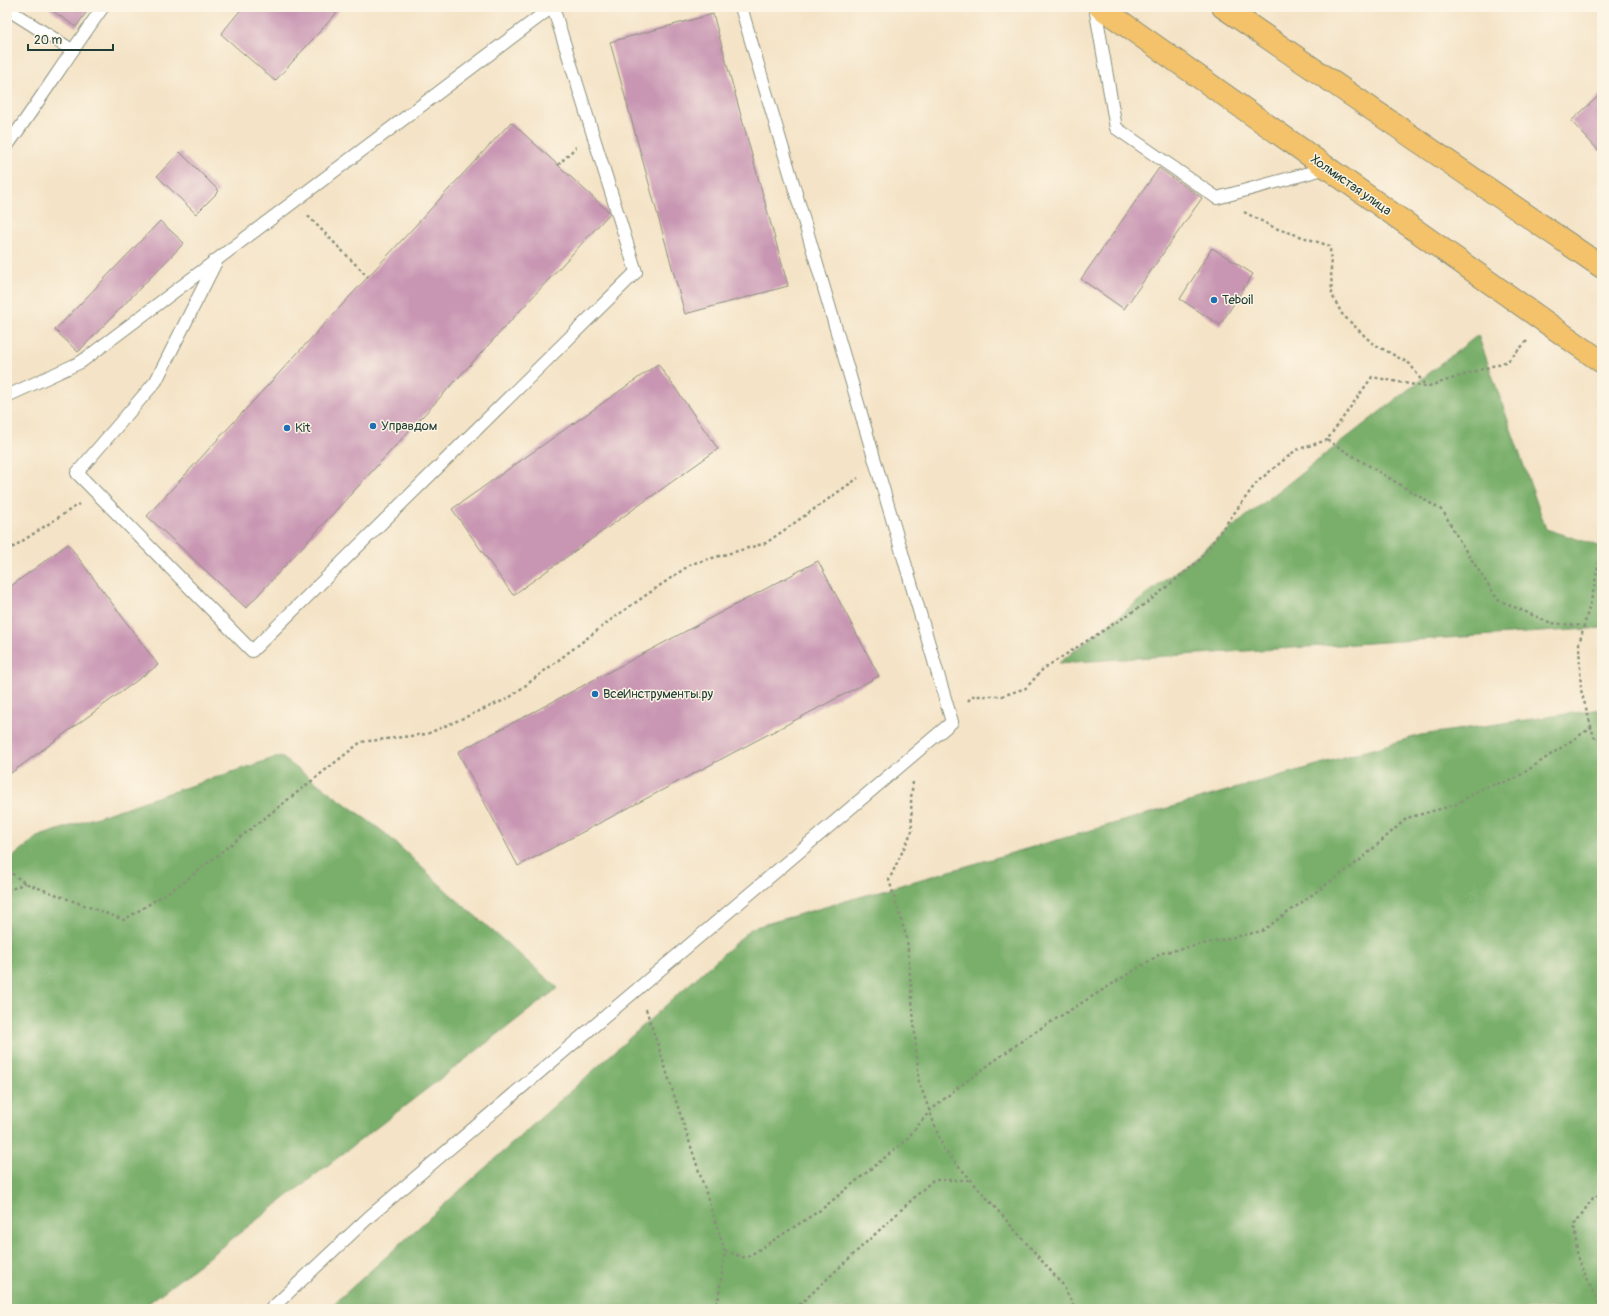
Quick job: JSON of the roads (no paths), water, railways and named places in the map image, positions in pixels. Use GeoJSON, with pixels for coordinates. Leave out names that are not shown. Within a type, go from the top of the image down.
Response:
{"type":"FeatureCollection","features":[{"type":"Feature","properties":{"kind":"highway","name":"Холмистая улица"},"geometry":{"type":"LineString","coordinates":[[1100,7],[1602,362]]}},
{"type":"Feature","properties":{"kind":"highway"},"geometry":{"type":"LineString","coordinates":[[1223,7],[1602,267]]}},
{"type":"Feature","properties":{"kind":"lane"},"geometry":{"type":"LineString","coordinates":[[7,146],[32,112],[72,50],[103,7]]}},
{"type":"Feature","properties":{"kind":"lane"},"geometry":{"type":"LineString","coordinates":[[7,396],[81,362],[552,7],[636,272],[252,651],[76,473],[156,381],[217,260]]}},
{"type":"Feature","properties":{"kind":"lane"},"geometry":{"type":"LineString","coordinates":[[270,1309],[369,1217],[952,722],[741,7]]}},
{"type":"Feature","properties":{"kind":"lane"},"geometry":{"type":"LineString","coordinates":[[1095,7],[1116,128],[1217,198],[1327,168]]}},
{"type":"Feature","properties":{"kind":"lane"},"geometry":{"type":"LineString","coordinates":[[7,9],[72,50]]}},
{"type":"Feature","properties":{"kind":"place","name":"Teboil"},"geometry":{"type":"Point","coordinates":[1214,300]}},
{"type":"Feature","properties":{"kind":"place","name":"Управдом"},"geometry":{"type":"Point","coordinates":[373,426]}},
{"type":"Feature","properties":{"kind":"place","name":"Kit"},"geometry":{"type":"Point","coordinates":[287,428]}},
{"type":"Feature","properties":{"kind":"place","name":"ВсеИнструменты.ру"},"geometry":{"type":"Point","coordinates":[595,694]}}]}
